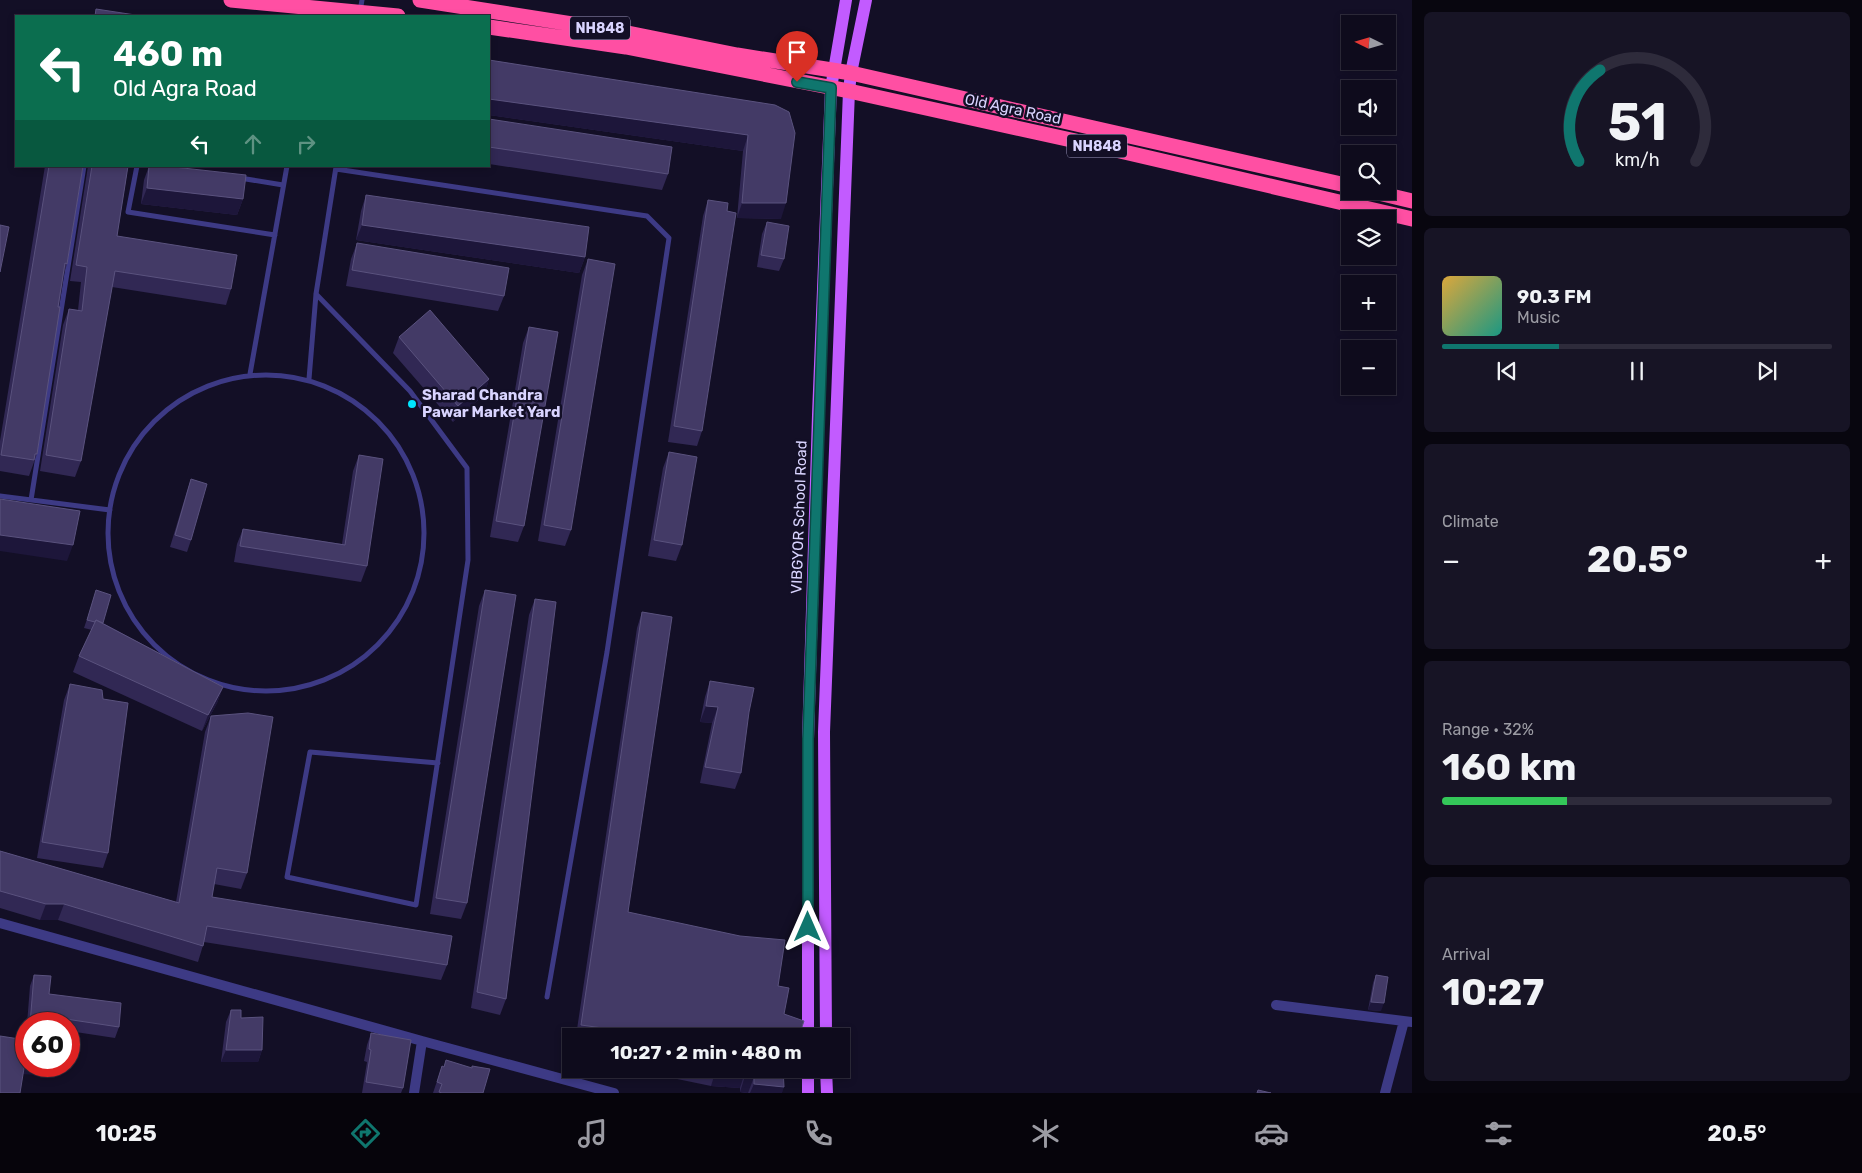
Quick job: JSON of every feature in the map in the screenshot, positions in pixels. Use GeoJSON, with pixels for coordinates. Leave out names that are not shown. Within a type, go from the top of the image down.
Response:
{"type":"FeatureCollection","features":[{"type":"Feature","properties":{"kind":"highway"},"geometry":{"type":"LineString","coordinates":[[231,0],[315,8],[361,10],[392,15]]}},
{"type":"Feature","properties":{"kind":"highway","name":"NH848"},"geometry":{"type":"LineString","coordinates":[[420,0],[623,32],[737,55],[851,73],[1341,184]]}},
{"type":"Feature","properties":{"kind":"highway","name":"Old Agra Road"},"geometry":{"type":"LineString","coordinates":[[490,27],[626,47],[780,79],[849,91],[1094,145],[1412,219]]}},
{"type":"Feature","properties":{"kind":"highway"},"geometry":{"type":"LineString","coordinates":[[1396,198],[1412,202]]}},
{"type":"Feature","properties":{"kind":"main road","name":"VIBGYOR School Road"},"geometry":{"type":"LineString","coordinates":[[808,1028],[808,739],[831,88],[846,0]]}},
{"type":"Feature","properties":{"kind":"main road"},"geometry":{"type":"LineString","coordinates":[[826,1028],[824,732],[849,91],[866,0]]}},
{"type":"Feature","properties":{"kind":"main road"},"geometry":{"type":"LineString","coordinates":[[808,1078],[808,1093]]}},
{"type":"Feature","properties":{"kind":"main road"},"geometry":{"type":"LineString","coordinates":[[826,1078],[827,1093]]}},
{"type":"Feature","properties":{"kind":"street"},"geometry":{"type":"LineString","coordinates":[[0,927],[614,1093]]}},
{"type":"Feature","properties":{"kind":"street"},"geometry":{"type":"LineString","coordinates":[[1276,1005],[1408,1022],[1385,1093]]}},
{"type":"Feature","properties":{"kind":"street"},"geometry":{"type":"LineString","coordinates":[[414,1093],[422,1041]]}},
{"type":"Feature","properties":{"kind":"lane"},"geometry":{"type":"LineString","coordinates":[[31,500],[84,167]]}},
{"type":"Feature","properties":{"kind":"lane"},"geometry":{"type":"LineString","coordinates":[[137,167],[128,212],[275,235]]}},
{"type":"Feature","properties":{"kind":"lane"},"geometry":{"type":"LineString","coordinates":[[250,374],[287,167]]}},
{"type":"Feature","properties":{"kind":"lane"},"geometry":{"type":"LineString","coordinates":[[309,379],[316,294],[336,168],[647,216],[668,238],[607,652],[547,997]]}},
{"type":"Feature","properties":{"kind":"lane"},"geometry":{"type":"LineString","coordinates":[[236,178],[283,185]]}},
{"type":"Feature","properties":{"kind":"lane"},"geometry":{"type":"LineString","coordinates":[[316,294],[410,391],[467,468],[468,560],[438,763],[416,906],[287,877],[310,752],[438,763]]}},
{"type":"Feature","properties":{"kind":"lane"},"geometry":{"type":"LineString","coordinates":[[250,374],[280,374],[309,379],[345,394],[376,418],[400,448],[417,484],[419,494],[424,522],[422,562],[410,599],[390,632],[362,660],[328,679],[291,690],[252,692],[214,683],[179,666],[149,641],[126,609],[112,572],[107,534],[112,495],[126,458],[148,426],[177,400],[212,383],[250,374]]}},
{"type":"Feature","properties":{"kind":"lane"},"geometry":{"type":"LineString","coordinates":[[0,496],[110,510]]}},
{"type":"Feature","properties":{"kind":"building"},"geometry":{"type":"Polygon","coordinates":[[[96,9],[135,15],[95,15],[96,9]]]}},
{"type":"Feature","properties":{"kind":"building"},"geometry":{"type":"Polygon","coordinates":[[[490,60],[775,105],[789,112],[795,133],[786,203],[742,203],[748,135],[490,99],[490,60]]]}},
{"type":"Feature","properties":{"kind":"building"},"geometry":{"type":"Polygon","coordinates":[[[490,119],[672,147],[668,174],[490,147],[490,119]]]}},
{"type":"Feature","properties":{"kind":"building"},"geometry":{"type":"Polygon","coordinates":[[[49,167],[83,167],[67,264],[65,263],[37,454],[35,454],[34,460],[1,455],[49,167]]]}},
{"type":"Feature","properties":{"kind":"building"},"geometry":{"type":"Polygon","coordinates":[[[92,167],[128,167],[117,236],[237,255],[231,289],[115,271],[81,461],[46,455],[69,309],[82,311],[87,267],[76,265],[92,167]]]}},
{"type":"Feature","properties":{"kind":"building"},"geometry":{"type":"Polygon","coordinates":[[[149,167],[174,167],[246,175],[243,199],[147,188],[149,167]]]}},
{"type":"Feature","properties":{"kind":"building"},"geometry":{"type":"Polygon","coordinates":[[[366,195],[589,227],[585,257],[362,225],[366,195]]]}},
{"type":"Feature","properties":{"kind":"building"},"geometry":{"type":"Polygon","coordinates":[[[708,200],[728,203],[727,211],[736,213],[702,431],[674,426],[708,200]]]}},
{"type":"Feature","properties":{"kind":"building"},"geometry":{"type":"Polygon","coordinates":[[[767,222],[789,226],[784,259],[761,255],[767,222]]]}},
{"type":"Feature","properties":{"kind":"building"},"geometry":{"type":"Polygon","coordinates":[[[0,225],[9,227],[0,272],[0,225]]]}},
{"type":"Feature","properties":{"kind":"building"},"geometry":{"type":"Polygon","coordinates":[[[357,243],[509,268],[504,296],[352,270],[357,243]]]}},
{"type":"Feature","properties":{"kind":"building"},"geometry":{"type":"Polygon","coordinates":[[[588,259],[615,264],[571,530],[544,525],[588,259]]]}},
{"type":"Feature","properties":{"kind":"building"},"geometry":{"type":"Polygon","coordinates":[[[430,310],[489,379],[458,406],[399,337],[430,310]]]}},
{"type":"Feature","properties":{"kind":"building"},"geometry":{"type":"Polygon","coordinates":[[[529,327],[558,332],[524,526],[496,521],[529,327]]]}},
{"type":"Feature","properties":{"kind":"building"},"geometry":{"type":"Polygon","coordinates":[[[669,452],[697,457],[682,545],[654,540],[669,452]]]}},
{"type":"Feature","properties":{"kind":"building"},"geometry":{"type":"Polygon","coordinates":[[[359,455],[383,459],[367,566],[240,546],[243,529],[345,545],[359,455]]]}},
{"type":"Feature","properties":{"kind":"building"},"geometry":{"type":"Polygon","coordinates":[[[191,479],[207,484],[191,540],[175,535],[191,479]]]}},
{"type":"Feature","properties":{"kind":"building"},"geometry":{"type":"Polygon","coordinates":[[[0,499],[80,511],[73,545],[0,535],[0,499]]]}},
{"type":"Feature","properties":{"kind":"building"},"geometry":{"type":"Polygon","coordinates":[[[96,590],[111,595],[103,623],[96,620],[95,622],[87,620],[96,590]]]}},
{"type":"Feature","properties":{"kind":"building"},"geometry":{"type":"Polygon","coordinates":[[[485,590],[516,595],[467,903],[436,898],[485,590]]]}},
{"type":"Feature","properties":{"kind":"building"},"geometry":{"type":"Polygon","coordinates":[[[535,599],[556,602],[506,999],[477,992],[535,599]]]}},
{"type":"Feature","properties":{"kind":"building"},"geometry":{"type":"Polygon","coordinates":[[[642,612],[672,617],[628,912],[740,936],[785,940],[778,986],[789,988],[784,1014],[804,1021],[802,1028],[603,1028],[581,1025],[642,612]]]}},
{"type":"Feature","properties":{"kind":"building"},"geometry":{"type":"Polygon","coordinates":[[[96,620],[223,687],[208,715],[79,656],[96,620]]]}},
{"type":"Feature","properties":{"kind":"building"},"geometry":{"type":"Polygon","coordinates":[[[710,681],[754,688],[741,773],[705,767],[718,707],[706,706],[710,681]]]}},
{"type":"Feature","properties":{"kind":"building"},"geometry":{"type":"Polygon","coordinates":[[[70,684],[102,690],[103,699],[128,703],[108,853],[42,842],[70,684]]]}},
{"type":"Feature","properties":{"kind":"building"},"geometry":{"type":"Polygon","coordinates":[[[248,713],[273,717],[247,873],[217,868],[212,897],[452,936],[447,965],[207,926],[203,946],[64,904],[46,904],[0,891],[0,851],[179,903],[211,716],[248,713]]]}},
{"type":"Feature","properties":{"kind":"building"},"geometry":{"type":"Polygon","coordinates":[[[34,975],[51,976],[49,994],[121,1003],[119,1027],[80,1021],[80,1012],[31,1012],[34,975]]]}},
{"type":"Feature","properties":{"kind":"building"},"geometry":{"type":"Polygon","coordinates":[[[1376,975],[1388,977],[1384,1003],[1371,1002],[1376,975]]]}},
{"type":"Feature","properties":{"kind":"building"},"geometry":{"type":"Polygon","coordinates":[[[231,1010],[241,1010],[241,1018],[263,1017],[262,1050],[226,1050],[231,1010]]]}},
{"type":"Feature","properties":{"kind":"building"},"geometry":{"type":"Polygon","coordinates":[[[371,1033],[411,1040],[403,1088],[366,1082],[371,1050],[369,1049],[371,1033]]]}},
{"type":"Feature","properties":{"kind":"building"},"geometry":{"type":"Polygon","coordinates":[[[0,1036],[15,1038],[15,1077],[23,1077],[20,1093],[0,1093],[0,1036]]]}},
{"type":"Feature","properties":{"kind":"building"},"geometry":{"type":"Polygon","coordinates":[[[446,1060],[472,1068],[472,1066],[490,1069],[483,1093],[439,1092],[442,1084],[437,1082],[446,1060]]]}},
{"type":"Feature","properties":{"kind":"building"},"geometry":{"type":"Polygon","coordinates":[[[754,1078],[784,1078],[784,1087],[754,1084],[754,1078]]]}},
{"type":"Feature","properties":{"kind":"building"},"geometry":{"type":"Polygon","coordinates":[[[1258,1090],[1271,1093],[1257,1093],[1258,1090]]]}},
{"type":"Feature","properties":{"kind":"place","name":"Sharad Chandra Pawar Market Yard"},"geometry":{"type":"Point","coordinates":[412,404]}},
{"type":"Feature","properties":{"kind":"route"},"geometry":{"type":"LineString","coordinates":[[797,82],[831,88],[808,739],[808,927]]}}]}
